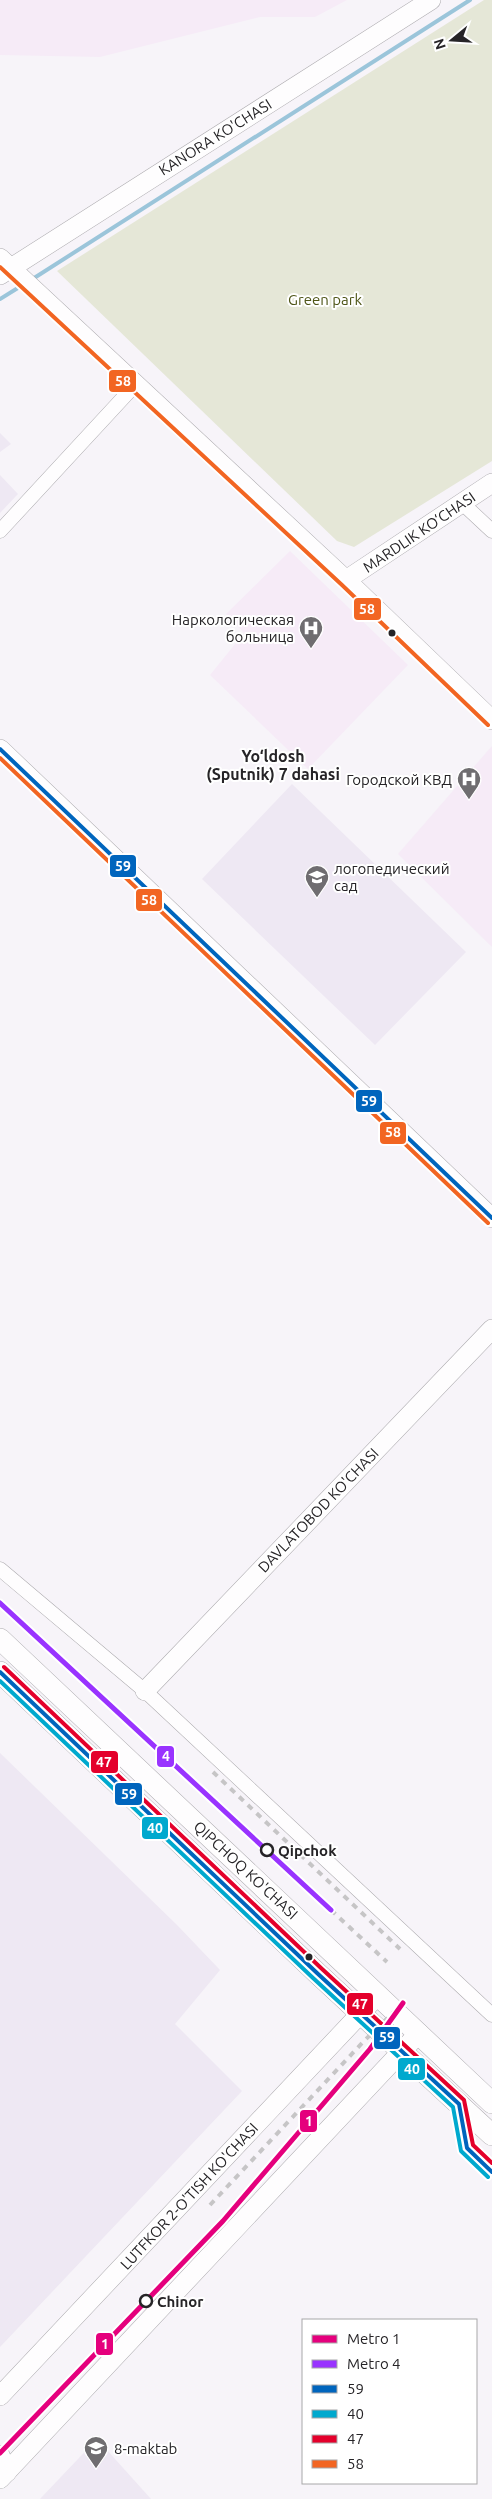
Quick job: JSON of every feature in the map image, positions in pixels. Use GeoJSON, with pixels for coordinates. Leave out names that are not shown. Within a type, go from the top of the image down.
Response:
{"type":"FeatureCollection","features":[{"type":"Feature","properties":{"kind":"main road","name":"QIPCHOQ KO'CHASI"},"geometry":{"type":"LineString","coordinates":[[0,1639],[492,2103]]}},
{"type":"Feature","properties":{"kind":"main road","name":"QIPCHOQ KO'CHASI"},"geometry":{"type":"LineString","coordinates":[[0,1672],[361,2014],[492,2135]]}},
{"type":"Feature","properties":{"kind":"main road"},"geometry":{"type":"LineString","coordinates":[[175,1837],[191,1820]]}},
{"type":"Feature","properties":{"kind":"street","name":"KANORA KO'CHASI"},"geometry":{"type":"LineString","coordinates":[[13,274],[431,0]]}},
{"type":"Feature","properties":{"kind":"street"},"geometry":{"type":"LineString","coordinates":[[13,274],[346,580],[492,720]]}},
{"type":"Feature","properties":{"kind":"street"},"geometry":{"type":"LineString","coordinates":[[0,531],[135,385]]}},
{"type":"Feature","properties":{"kind":"street","name":"MARDLIK KO‘CHASI"},"geometry":{"type":"LineString","coordinates":[[346,580],[492,483]]}},
{"type":"Feature","properties":{"kind":"street"},"geometry":{"type":"LineString","coordinates":[[462,503],[492,532]]}},
{"type":"Feature","properties":{"kind":"street"},"geometry":{"type":"LineString","coordinates":[[0,749],[492,1218]]}},
{"type":"Feature","properties":{"kind":"street","name":"DAVLATOBOD KO'CHASI"},"geometry":{"type":"LineString","coordinates":[[145,1691],[492,1329]]}},
{"type":"Feature","properties":{"kind":"street"},"geometry":{"type":"LineString","coordinates":[[0,1568],[145,1691],[492,2015]]}},
{"type":"Feature","properties":{"kind":"street","name":"LUTFKOR 2-O'TISH KO'CHASI"},"geometry":{"type":"LineString","coordinates":[[0,2396],[378,1995]]}},
{"type":"Feature","properties":{"kind":"street"},"geometry":{"type":"LineString","coordinates":[[2,2468],[418,2033]]}},
{"type":"Feature","properties":{"kind":"shaded area"},"geometry":{"type":"Polygon","coordinates":[[[0,0],[347,0],[315,17],[260,17],[100,57],[0,55],[0,0]]]}},
{"type":"Feature","properties":{"kind":"shaded area"},"geometry":{"type":"Polygon","coordinates":[[[0,433],[11,444],[0,452],[0,433]]]}},
{"type":"Feature","properties":{"kind":"shaded area"},"geometry":{"type":"Polygon","coordinates":[[[0,475],[18,494],[0,513],[0,475]]]}},
{"type":"Feature","properties":{"kind":"shaded area","name":"Наркологическая больница"},"geometry":{"type":"Polygon","coordinates":[[[290,551],[408,665],[308,769],[210,675],[244,633],[226,614],[290,551]]]}},
{"type":"Feature","properties":{"kind":"shaded area","name":"Городской КВД"},"geometry":{"type":"Polygon","coordinates":[[[492,746],[492,947],[398,854],[492,746]]]}},
{"type":"Feature","properties":{"kind":"shaded area","name":"логопедический сад"},"geometry":{"type":"Polygon","coordinates":[[[292,784],[466,952],[375,1045],[202,879],[292,784]]]}},
{"type":"Feature","properties":{"kind":"shaded area"},"geometry":{"type":"Polygon","coordinates":[[[0,1753],[177,1925],[220,1970],[175,2024],[242,2091],[0,2347],[0,1753]]]}},
{"type":"Feature","properties":{"kind":"shaded area","name":"8-maktab"},"geometry":{"type":"Polygon","coordinates":[[[97,2439],[151,2499],[40,2499],[97,2439]]]}},
{"type":"Feature","properties":{"kind":"green space","name":"Green park"},"geometry":{"type":"Polygon","coordinates":[[[484,0],[492,0],[492,461],[354,547],[337,541],[57,271],[484,0]]]}},
{"type":"Feature","properties":{"kind":"waterway"},"geometry":{"type":"LineString","coordinates":[[31,280],[470,0]]}},
{"type":"Feature","properties":{"kind":"waterway"},"geometry":{"type":"LineString","coordinates":[[0,299],[21,286]]}},
{"type":"Feature","properties":{"kind":"railway"},"geometry":{"type":"LineString","coordinates":[[213,1772],[400,1949]]}},
{"type":"Feature","properties":{"kind":"railway"},"geometry":{"type":"LineString","coordinates":[[331,1910],[387,1962]]}},
{"type":"Feature","properties":{"kind":"railway"},"geometry":{"type":"LineString","coordinates":[[210,2205],[364,2041],[403,2003]]}},
{"type":"Feature","properties":{"kind":"metro line","name":"4"},"geometry":{"type":"LineString","coordinates":[[0,1603],[331,1910]]}},
{"type":"Feature","properties":{"kind":"metro line","name":"1"},"geometry":{"type":"LineString","coordinates":[[0,2453],[223,2221],[370,2049],[403,2003]]}},
{"type":"Feature","properties":{"kind":"transit line","name":"58"},"geometry":{"type":"LineString","coordinates":[[0,267],[342,585],[488,725]]}},
{"type":"Feature","properties":{"kind":"transit line","name":"59"},"geometry":{"type":"LineString","coordinates":[[0,749],[492,1218]]}},
{"type":"Feature","properties":{"kind":"transit line","name":"58"},"geometry":{"type":"LineString","coordinates":[[0,758],[488,1223]]}},
{"type":"Feature","properties":{"kind":"transit line","name":"47"},"geometry":{"type":"LineString","coordinates":[[4,1667],[321,1968],[464,2100],[473,2145],[492,2163]]}},
{"type":"Feature","properties":{"kind":"transit line","name":"59"},"geometry":{"type":"LineString","coordinates":[[0,1672],[317,1973],[459,2104],[467,2148],[492,2172]]}},
{"type":"Feature","properties":{"kind":"transit line","name":"40"},"geometry":{"type":"LineString","coordinates":[[0,1681],[313,1978],[453,2107],[461,2151],[488,2177]]}},
{"type":"Feature","properties":{"kind":"place","name":"Наркологическая больница"},"geometry":{"type":"Point","coordinates":[311,649]}},
{"type":"Feature","properties":{"kind":"place","name":"Городской КВД"},"geometry":{"type":"Point","coordinates":[469,800]}},
{"type":"Feature","properties":{"kind":"place","name":"логопедический сад"},"geometry":{"type":"Point","coordinates":[317,898]}},
{"type":"Feature","properties":{"kind":"place","name":"Qipchok"},"geometry":{"type":"Point","coordinates":[267,1850]}},
{"type":"Feature","properties":{"kind":"place","name":"Chinor"},"geometry":{"type":"Point","coordinates":[146,2301]}},
{"type":"Feature","properties":{"kind":"place","name":"8-maktab"},"geometry":{"type":"Point","coordinates":[96,2469]}},
{"type":"Feature","properties":{"kind":"district","name":"Yo‘ldosh (Sputnik) 7 dahasi"},"geometry":{"type":"Point","coordinates":[273,765]}}]}
